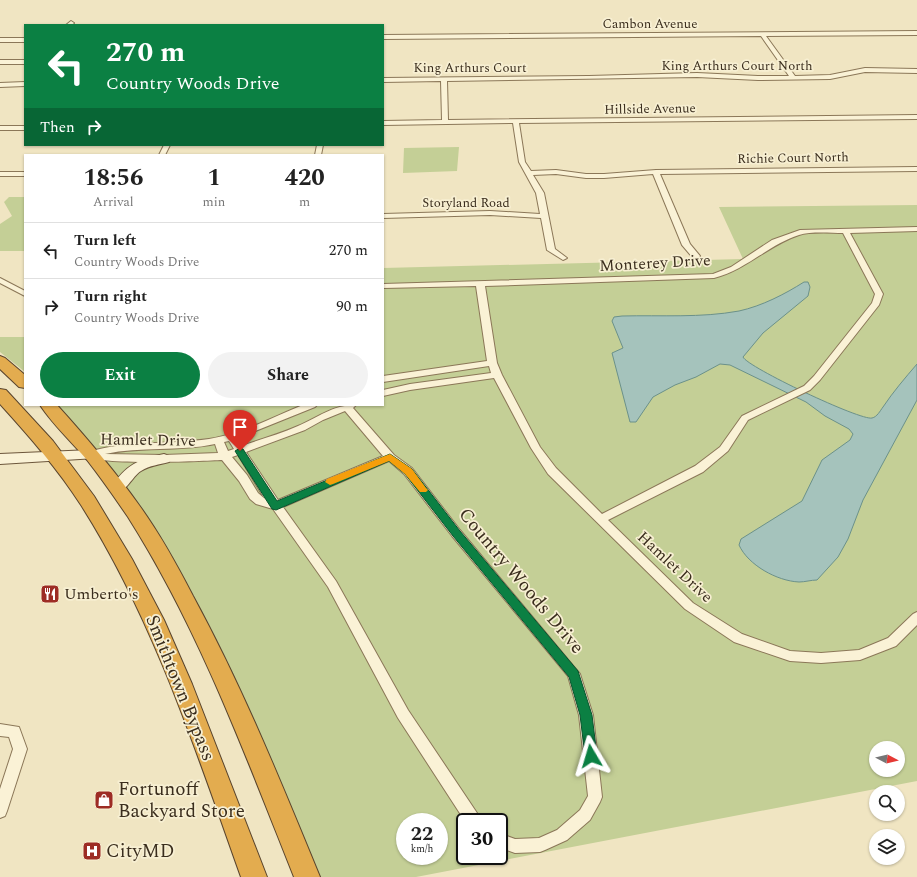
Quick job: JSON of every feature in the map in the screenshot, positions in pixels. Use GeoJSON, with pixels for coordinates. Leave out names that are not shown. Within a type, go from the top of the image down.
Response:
{"type":"FeatureCollection","features":[{"type":"Feature","properties":{"kind":"highway"},"geometry":{"type":"LineString","coordinates":[[0,361],[24,382]]}},
{"type":"Feature","properties":{"kind":"highway","name":"Smithtown Bypass"},"geometry":{"type":"LineString","coordinates":[[0,394],[56,456],[89,503],[114,543],[149,611],[175,670],[254,877]]}},
{"type":"Feature","properties":{"kind":"highway"},"geometry":{"type":"LineString","coordinates":[[49,406],[102,466],[158,548],[200,627],[307,877]]}},
{"type":"Feature","properties":{"kind":"street","name":"Cambon Avenue"},"geometry":{"type":"LineString","coordinates":[[384,37],[917,33]]}},
{"type":"Feature","properties":{"kind":"street"},"geometry":{"type":"LineString","coordinates":[[762,34],[793,77]]}},
{"type":"Feature","properties":{"kind":"street"},"geometry":{"type":"LineString","coordinates":[[0,40],[24,40]]}},
{"type":"Feature","properties":{"kind":"street"},"geometry":{"type":"LineString","coordinates":[[0,62],[24,62]]}},
{"type":"Feature","properties":{"kind":"street","name":"King Arthurs Court North"},"geometry":{"type":"LineString","coordinates":[[556,79],[697,75],[758,78],[830,77],[865,70],[917,71]]}},
{"type":"Feature","properties":{"kind":"street","name":"King Arthurs Court"},"geometry":{"type":"LineString","coordinates":[[384,80],[556,79]]}},
{"type":"Feature","properties":{"kind":"street"},"geometry":{"type":"LineString","coordinates":[[444,80],[445,122]]}},
{"type":"Feature","properties":{"kind":"street"},"geometry":{"type":"LineString","coordinates":[[0,85],[24,84]]}},
{"type":"Feature","properties":{"kind":"street","name":"Hillside Avenue"},"geometry":{"type":"LineString","coordinates":[[384,123],[516,123],[917,117]]}},
{"type":"Feature","properties":{"kind":"street"},"geometry":{"type":"LineString","coordinates":[[516,123],[522,162],[540,193],[551,250],[563,258]]}},
{"type":"Feature","properties":{"kind":"street"},"geometry":{"type":"LineString","coordinates":[[0,128],[24,128]]}},
{"type":"Feature","properties":{"kind":"street","name":"Richie Court North"},"geometry":{"type":"LineString","coordinates":[[656,172],[917,169]]}},
{"type":"Feature","properties":{"kind":"street"},"geometry":{"type":"LineString","coordinates":[[528,173],[556,172],[586,176],[604,176],[656,172],[686,245],[696,256]]}},
{"type":"Feature","properties":{"kind":"street"},"geometry":{"type":"LineString","coordinates":[[0,174],[24,174]]}},
{"type":"Feature","properties":{"kind":"street","name":"Storyland Road"},"geometry":{"type":"LineString","coordinates":[[386,215],[490,213],[545,216]]}},
{"type":"Feature","properties":{"kind":"street","name":"Monterey Drive"},"geometry":{"type":"LineString","coordinates":[[384,286],[688,278],[714,276],[734,269],[775,242],[800,232],[917,229]]}},
{"type":"Feature","properties":{"kind":"street"},"geometry":{"type":"LineString","coordinates":[[601,519],[699,469],[724,449],[745,418],[807,388],[817,378],[876,303],[879,294],[845,230]]}},
{"type":"Feature","properties":{"kind":"street"},"geometry":{"type":"LineString","coordinates":[[0,280],[24,293]]}},
{"type":"Feature","properties":{"kind":"street","name":"Hamlet Drive"},"geometry":{"type":"LineString","coordinates":[[480,283],[492,363],[536,448],[552,472],[689,606],[738,638],[790,656],[821,658],[860,655],[892,642],[917,617]]}},
{"type":"Feature","properties":{"kind":"street"},"geometry":{"type":"LineString","coordinates":[[384,379],[492,363]]}},
{"type":"Feature","properties":{"kind":"street"},"geometry":{"type":"LineString","coordinates":[[412,374],[417,386]]}},
{"type":"Feature","properties":{"kind":"street"},"geometry":{"type":"LineString","coordinates":[[384,394],[417,386],[497,375]]}},
{"type":"Feature","properties":{"kind":"street","name":"Hamlet Drive"},"geometry":{"type":"LineString","coordinates":[[91,455],[108,448],[183,444],[218,440],[309,406]]}},
{"type":"Feature","properties":{"kind":"street","name":"Hamlet Drive"},"geometry":{"type":"LineString","coordinates":[[91,455],[112,458],[138,457],[164,459],[226,456],[302,428],[320,418],[349,406]]}},
{"type":"Feature","properties":{"kind":"street","name":"Country Woods Drive"},"geometry":{"type":"LineString","coordinates":[[349,406],[390,457],[408,471],[456,533],[574,674],[586,715],[595,797],[585,815],[562,835],[540,845],[515,846],[508,843]]}},
{"type":"Feature","properties":{"kind":"street"},"geometry":{"type":"LineString","coordinates":[[232,436],[240,451],[276,506],[332,584],[403,714],[468,813]]}},
{"type":"Feature","properties":{"kind":"street"},"geometry":{"type":"LineString","coordinates":[[218,440],[226,456],[243,478],[254,496],[260,501],[276,506],[390,457]]}},
{"type":"Feature","properties":{"kind":"street"},"geometry":{"type":"LineString","coordinates":[[0,459],[91,455]]}},
{"type":"Feature","properties":{"kind":"street"},"geometry":{"type":"LineString","coordinates":[[118,488],[126,475],[135,467],[164,459]]}},
{"type":"Feature","properties":{"kind":"street"},"geometry":{"type":"LineString","coordinates":[[0,730],[14,732],[20,749],[0,811]]}},
{"type":"Feature","properties":{"kind":"green space"},"geometry":{"type":"Polygon","coordinates":[[[459,147],[457,171],[403,173],[404,148],[459,147]]]}},
{"type":"Feature","properties":{"kind":"green space"},"geometry":{"type":"Polygon","coordinates":[[[9,197],[24,197],[24,251],[0,251],[0,224],[12,216],[4,202],[9,197]]]}},
{"type":"Feature","properties":{"kind":"green space"},"geometry":{"type":"Polygon","coordinates":[[[917,205],[917,781],[896,785],[869,785],[869,790],[508,859],[508,813],[456,813],[456,865],[479,865],[416,877],[313,877],[149,529],[50,406],[384,406],[384,268],[743,259],[719,207],[917,205]]]}},
{"type":"Feature","properties":{"kind":"green space"},"geometry":{"type":"Polygon","coordinates":[[[0,337],[24,337],[24,371],[0,352],[0,337]]]}},
{"type":"Feature","properties":{"kind":"water"},"geometry":{"type":"Polygon","coordinates":[[[804,282],[808,282],[810,287],[808,296],[763,333],[743,357],[749,363],[763,371],[827,403],[863,417],[872,418],[878,414],[895,390],[917,364],[917,400],[863,500],[848,539],[838,557],[817,580],[799,582],[782,579],[764,571],[743,552],[739,545],[741,539],[802,501],[822,460],[850,440],[853,434],[849,429],[825,416],[806,402],[730,365],[720,364],[653,397],[636,422],[630,422],[612,353],[623,348],[612,321],[614,317],[622,316],[710,315],[739,311],[773,299],[804,282]]]}},
{"type":"Feature","properties":{"kind":"slow traffic"},"geometry":{"type":"LineString","coordinates":[[330,482],[390,457],[408,471],[423,490]]}},
{"type":"Feature","properties":{"kind":"place","name":"Umberto's"},"geometry":{"type":"Point","coordinates":[50,594]}},
{"type":"Feature","properties":{"kind":"place","name":"Fortunoff Backyard Store"},"geometry":{"type":"Point","coordinates":[104,800]}},
{"type":"Feature","properties":{"kind":"place","name":"CityMD"},"geometry":{"type":"Point","coordinates":[92,851]}},
{"type":"Feature","properties":{"kind":"route"},"geometry":{"type":"LineString","coordinates":[[240,451],[276,506],[390,457],[408,471],[456,533],[574,674],[586,715],[591,756]]}}]}
